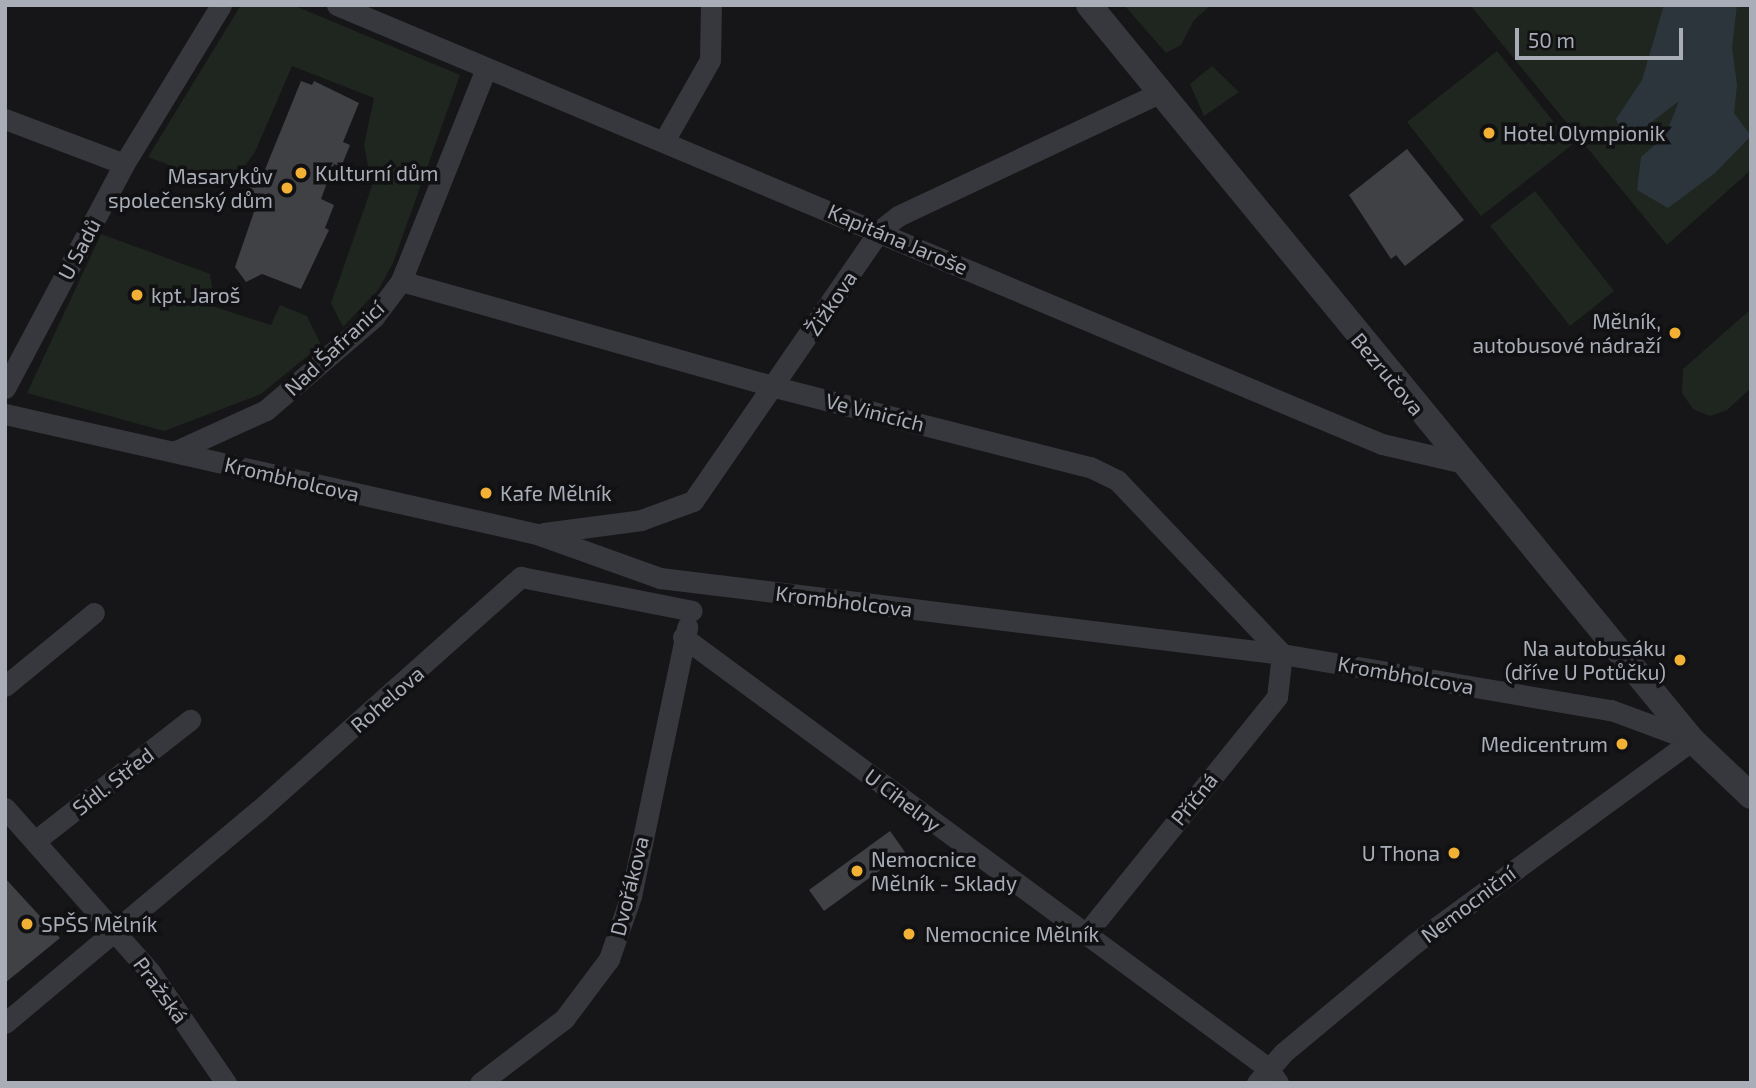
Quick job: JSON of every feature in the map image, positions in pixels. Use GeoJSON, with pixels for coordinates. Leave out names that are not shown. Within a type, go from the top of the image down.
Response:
{"type":"FeatureCollection","features":[{"type":"Feature","properties":{"kind":"street","name":"U Sadů"},"geometry":{"type":"LineString","coordinates":[[5,388],[124,164],[221,5]]}},
{"type":"Feature","properties":{"kind":"street","name":"Kapitána Jaroše"},"geometry":{"type":"LineString","coordinates":[[337,5],[1382,444],[1464,463]]}},
{"type":"Feature","properties":{"kind":"street"},"geometry":{"type":"LineString","coordinates":[[664,141],[710,60],[711,5]]}},
{"type":"Feature","properties":{"kind":"street","name":"Bezručova"},"geometry":{"type":"LineString","coordinates":[[1089,5],[1692,740],[1751,796]]}},
{"type":"Feature","properties":{"kind":"street","name":"Nad Šafranicí"},"geometry":{"type":"LineString","coordinates":[[183,454],[176,451],[266,410],[374,317],[401,281],[486,68]]}},
{"type":"Feature","properties":{"kind":"street","name":"Žižkova"},"geometry":{"type":"LineString","coordinates":[[537,534],[642,520],[693,501],[775,387],[879,231],[898,216],[1161,92]]}},
{"type":"Feature","properties":{"kind":"street"},"geometry":{"type":"LineString","coordinates":[[5,119],[124,164]]}},
{"type":"Feature","properties":{"kind":"street","name":"Ve Vinicích"},"geometry":{"type":"LineString","coordinates":[[401,281],[775,387],[1090,467],[1117,480],[1282,654]]}},
{"type":"Feature","properties":{"kind":"street","name":"Krombholcova"},"geometry":{"type":"LineString","coordinates":[[5,415],[537,534],[660,578],[1282,654],[1611,710],[1692,740]]}},
{"type":"Feature","properties":{"kind":"street","name":"Rohelova"},"geometry":{"type":"LineString","coordinates":[[116,931],[521,576],[692,611]]}},
{"type":"Feature","properties":{"kind":"street"},"geometry":{"type":"LineString","coordinates":[[684,637],[697,584]]}},
{"type":"Feature","properties":{"kind":"street"},"geometry":{"type":"LineString","coordinates":[[5,686],[93,613]]}},
{"type":"Feature","properties":{"kind":"street","name":"U Cihelny"},"geometry":{"type":"LineString","coordinates":[[684,637],[1085,935],[1268,1078]]}},
{"type":"Feature","properties":{"kind":"street","name":"Dvořákova"},"geometry":{"type":"LineString","coordinates":[[480,1083],[564,1019],[609,959],[631,896],[684,637]]}},
{"type":"Feature","properties":{"kind":"street","name":"Příčná"},"geometry":{"type":"LineString","coordinates":[[1085,935],[1277,697],[1282,654]]}},
{"type":"Feature","properties":{"kind":"street","name":"Sídl. Střed"},"geometry":{"type":"LineString","coordinates":[[35,841],[190,720]]}},
{"type":"Feature","properties":{"kind":"street","name":"Nemocniční"},"geometry":{"type":"LineString","coordinates":[[1268,1078],[1415,943],[1692,740]]}},
{"type":"Feature","properties":{"kind":"street","name":"Pražská"},"geometry":{"type":"LineString","coordinates":[[5,808],[116,931],[226,1083]]}},
{"type":"Feature","properties":{"kind":"street"},"geometry":{"type":"LineString","coordinates":[[5,1023],[116,931]]}},
{"type":"Feature","properties":{"kind":"shaded area"},"geometry":{"type":"Polygon","coordinates":[[[241,5],[293,5],[460,75],[393,263],[379,289],[343,327],[331,303],[372,186],[364,145],[374,98],[292,66],[255,152],[229,188],[148,157],[241,5]]]}},
{"type":"Feature","properties":{"kind":"shaded area"},"geometry":{"type":"Polygon","coordinates":[[[1124,5],[1211,5],[1194,20],[1181,45],[1166,53],[1124,5]]]}},
{"type":"Feature","properties":{"kind":"shaded area"},"geometry":{"type":"Polygon","coordinates":[[[1470,5],[1751,5],[1751,170],[1667,245],[1470,5]]]}},
{"type":"Feature","properties":{"kind":"shaded area"},"geometry":{"type":"Polygon","coordinates":[[[1664,5],[1737,5],[1732,47],[1737,85],[1734,113],[1751,136],[1715,173],[1668,208],[1637,190],[1641,157],[1665,136],[1679,101],[1636,134],[1621,131],[1616,119],[1642,80],[1664,5]]]}},
{"type":"Feature","properties":{"kind":"shaded area","name":"Hotel Olympionik"},"geometry":{"type":"Polygon","coordinates":[[[1497,51],[1572,145],[1481,216],[1407,122],[1497,51]]]}},
{"type":"Feature","properties":{"kind":"shaded area"},"geometry":{"type":"Polygon","coordinates":[[[1212,66],[1239,92],[1204,116],[1190,84],[1212,66]]]}},
{"type":"Feature","properties":{"kind":"shaded area"},"geometry":{"type":"Polygon","coordinates":[[[1535,191],[1614,291],[1570,326],[1490,226],[1535,191]]]}},
{"type":"Feature","properties":{"kind":"shaded area"},"geometry":{"type":"Polygon","coordinates":[[[101,234],[210,274],[215,307],[271,325],[280,305],[307,316],[321,345],[261,394],[164,431],[27,393],[101,234]]]}},
{"type":"Feature","properties":{"kind":"shaded area"},"geometry":{"type":"Polygon","coordinates":[[[1751,309],[1751,388],[1727,410],[1710,416],[1693,409],[1682,393],[1683,369],[1751,309]]]}},
{"type":"Feature","properties":{"kind":"building","name":"Masarykův společenský dům"},"geometry":{"type":"Polygon","coordinates":[[[301,81],[312,85],[314,81],[359,103],[343,142],[350,145],[341,167],[334,164],[321,199],[334,205],[325,228],[329,230],[301,289],[262,274],[246,282],[235,267],[257,203],[244,198],[253,173],[262,177],[301,81]]]}},
{"type":"Feature","properties":{"kind":"building"},"geometry":{"type":"Polygon","coordinates":[[[1407,149],[1464,220],[1405,266],[1396,255],[1391,259],[1349,195],[1407,149]]]}},
{"type":"Feature","properties":{"kind":"building","name":"Nemocnice Mělník - Sklady"},"geometry":{"type":"Polygon","coordinates":[[[890,831],[905,852],[824,911],[809,890],[890,831]]]}},
{"type":"Feature","properties":{"kind":"building","name":"SPŠS Mělník"},"geometry":{"type":"Polygon","coordinates":[[[5,878],[60,938],[5,983],[5,878]]]}},
{"type":"Feature","properties":{"kind":"place","name":"Hotel Olympionik"},"geometry":{"type":"Point","coordinates":[1489,133]}},
{"type":"Feature","properties":{"kind":"place","name":"Kulturní dům"},"geometry":{"type":"Point","coordinates":[301,173]}},
{"type":"Feature","properties":{"kind":"place","name":"Masarykův společenský dům"},"geometry":{"type":"Point","coordinates":[287,188]}},
{"type":"Feature","properties":{"kind":"place","name":"kpt. Jaroš"},"geometry":{"type":"Point","coordinates":[137,295]}},
{"type":"Feature","properties":{"kind":"place","name":"Mělník, autobusové nádraží"},"geometry":{"type":"Point","coordinates":[1675,333]}},
{"type":"Feature","properties":{"kind":"place","name":"Kafe Mělník"},"geometry":{"type":"Point","coordinates":[486,493]}},
{"type":"Feature","properties":{"kind":"place","name":"Na autobusáku (dříve U Potůčku)"},"geometry":{"type":"Point","coordinates":[1680,660]}},
{"type":"Feature","properties":{"kind":"place","name":"Medicentrum"},"geometry":{"type":"Point","coordinates":[1622,744]}},
{"type":"Feature","properties":{"kind":"place","name":"U Thona"},"geometry":{"type":"Point","coordinates":[1454,853]}},
{"type":"Feature","properties":{"kind":"place","name":"Nemocnice Mělník - Sklady"},"geometry":{"type":"Point","coordinates":[857,871]}},
{"type":"Feature","properties":{"kind":"place","name":"SPŠS Mělník"},"geometry":{"type":"Point","coordinates":[27,924]}},
{"type":"Feature","properties":{"kind":"place","name":"Nemocnice Mělník"},"geometry":{"type":"Point","coordinates":[909,934]}}]}
